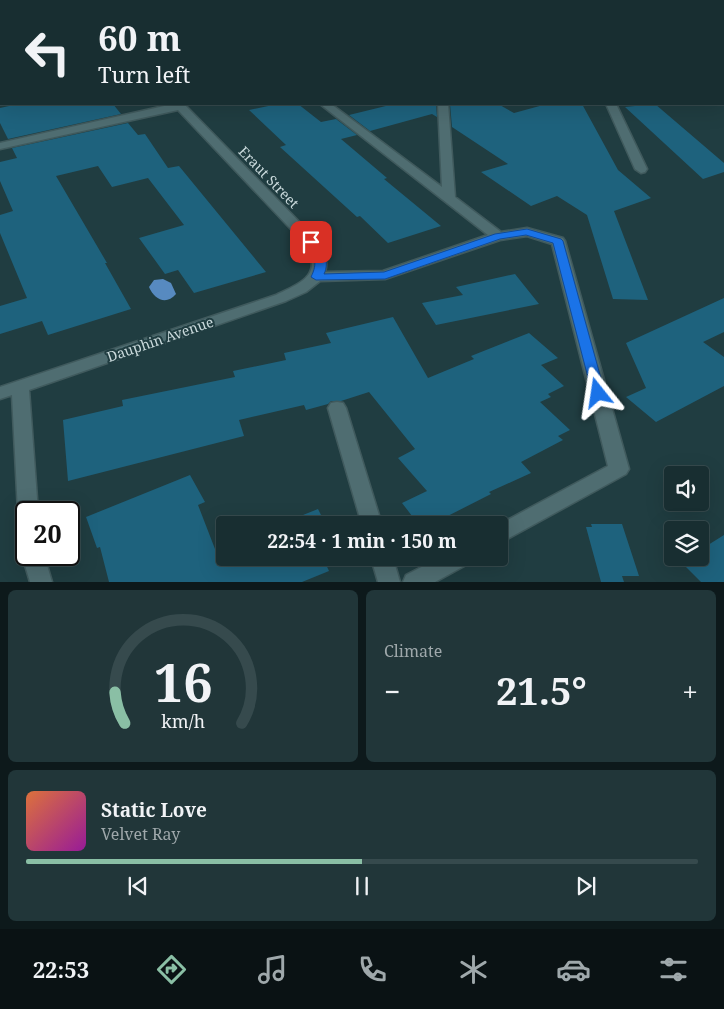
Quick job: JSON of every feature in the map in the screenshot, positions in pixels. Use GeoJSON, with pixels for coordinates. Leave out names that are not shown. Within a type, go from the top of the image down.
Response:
{"type":"FeatureCollection","features":[{"type":"Feature","properties":{"kind":"street"},"geometry":{"type":"LineString","coordinates":[[0,146],[179,105]]}},
{"type":"Feature","properties":{"kind":"street","name":"Eraut Street"},"geometry":{"type":"LineString","coordinates":[[179,105],[311,242],[318,252],[321,261],[316,277]]}},
{"type":"Feature","properties":{"kind":"street"},"geometry":{"type":"LineString","coordinates":[[326,105],[498,236]]}},
{"type":"Feature","properties":{"kind":"street"},"geometry":{"type":"LineString","coordinates":[[443,105],[449,198]]}},
{"type":"Feature","properties":{"kind":"street"},"geometry":{"type":"LineString","coordinates":[[611,105],[642,169]]}},
{"type":"Feature","properties":{"kind":"street"},"geometry":{"type":"LineString","coordinates":[[316,277],[385,275],[498,236],[527,232],[558,241],[618,469],[508,530]]}},
{"type":"Feature","properties":{"kind":"street","name":"Dauphin Avenue"},"geometry":{"type":"LineString","coordinates":[[0,394],[281,298],[303,288],[316,277]]}},
{"type":"Feature","properties":{"kind":"street"},"geometry":{"type":"LineString","coordinates":[[20,387],[27,501]]}},
{"type":"Feature","properties":{"kind":"street"},"geometry":{"type":"LineString","coordinates":[[337,408],[369,516]]}},
{"type":"Feature","properties":{"kind":"street"},"geometry":{"type":"LineString","coordinates":[[36,566],[41,582]]}},
{"type":"Feature","properties":{"kind":"street"},"geometry":{"type":"LineString","coordinates":[[385,566],[390,582]]}},
{"type":"Feature","properties":{"kind":"street"},"geometry":{"type":"LineString","coordinates":[[414,582],[443,566]]}},
{"type":"Feature","properties":{"kind":"water"},"geometry":{"type":"Polygon","coordinates":[[[163,279],[171,283],[176,294],[168,300],[157,298],[149,287],[154,280],[163,279]]]}},
{"type":"Feature","properties":{"kind":"building"},"geometry":{"type":"Polygon","coordinates":[[[14,105],[114,105],[121,114],[8,139],[0,123],[0,108],[14,105]]]}},
{"type":"Feature","properties":{"kind":"building"},"geometry":{"type":"Polygon","coordinates":[[[273,105],[299,105],[321,122],[336,119],[357,135],[341,139],[387,178],[384,179],[441,226],[388,243],[360,216],[357,217],[280,147],[286,145],[249,110],[273,105]]]}},
{"type":"Feature","properties":{"kind":"building"},"geometry":{"type":"Polygon","coordinates":[[[390,105],[436,105],[437,117],[432,114],[370,131],[349,115],[390,105]]]}},
{"type":"Feature","properties":{"kind":"building"},"geometry":{"type":"Polygon","coordinates":[[[450,105],[500,105],[514,113],[543,105],[583,105],[618,170],[651,198],[614,211],[648,300],[613,299],[587,215],[557,196],[531,206],[481,172],[508,164],[452,127],[450,105]]]}},
{"type":"Feature","properties":{"kind":"building"},"geometry":{"type":"Polygon","coordinates":[[[656,105],[724,163],[724,172],[703,179],[625,107],[656,105]]]}},
{"type":"Feature","properties":{"kind":"building"},"geometry":{"type":"Polygon","coordinates":[[[128,123],[138,135],[145,134],[168,168],[179,166],[266,272],[194,293],[178,270],[165,274],[139,238],[184,225],[148,178],[112,187],[98,166],[56,176],[107,263],[105,263],[131,309],[48,335],[42,321],[0,334],[0,306],[27,298],[0,233],[0,215],[13,211],[0,181],[0,162],[17,158],[12,148],[128,123]]]}},
{"type":"Feature","properties":{"kind":"building"},"geometry":{"type":"Polygon","coordinates":[[[515,274],[539,304],[436,325],[422,303],[463,295],[456,287],[515,274]]]}},
{"type":"Feature","properties":{"kind":"building"},"geometry":{"type":"Polygon","coordinates":[[[724,298],[724,332],[703,342],[724,357],[724,386],[656,422],[626,397],[646,388],[626,343],[724,298]]]}},
{"type":"Feature","properties":{"kind":"building"},"geometry":{"type":"Polygon","coordinates":[[[393,317],[428,378],[474,359],[471,356],[529,333],[558,358],[541,365],[564,386],[548,394],[551,397],[540,402],[570,430],[558,436],[563,440],[521,462],[531,473],[489,492],[491,494],[448,516],[412,516],[402,503],[427,491],[398,458],[415,449],[369,392],[341,401],[331,401],[328,404],[306,410],[304,405],[239,420],[244,436],[68,481],[63,420],[123,406],[122,400],[235,377],[233,371],[286,360],[284,353],[331,343],[326,333],[393,317]]]}},
{"type":"Feature","properties":{"kind":"building"},"geometry":{"type":"Polygon","coordinates":[[[190,475],[205,502],[198,505],[216,549],[216,566],[327,566],[329,571],[302,582],[109,582],[100,547],[97,548],[86,517],[190,475]]]}},
{"type":"Feature","properties":{"kind":"building"},"geometry":{"type":"Polygon","coordinates":[[[318,509],[322,516],[300,516],[318,509]]]}},
{"type":"Feature","properties":{"kind":"building"},"geometry":{"type":"Polygon","coordinates":[[[591,524],[622,524],[639,576],[622,576],[624,582],[601,582],[586,527],[592,527],[591,524]]]}},
{"type":"Feature","properties":{"kind":"building"},"geometry":{"type":"Polygon","coordinates":[[[724,535],[724,582],[701,582],[685,566],[709,566],[709,544],[724,535]]]}},
{"type":"Feature","properties":{"kind":"route"},"geometry":{"type":"LineString","coordinates":[[311,242],[318,252],[321,261],[316,277],[385,275],[498,236],[527,232],[558,241],[598,393]]}}]}
